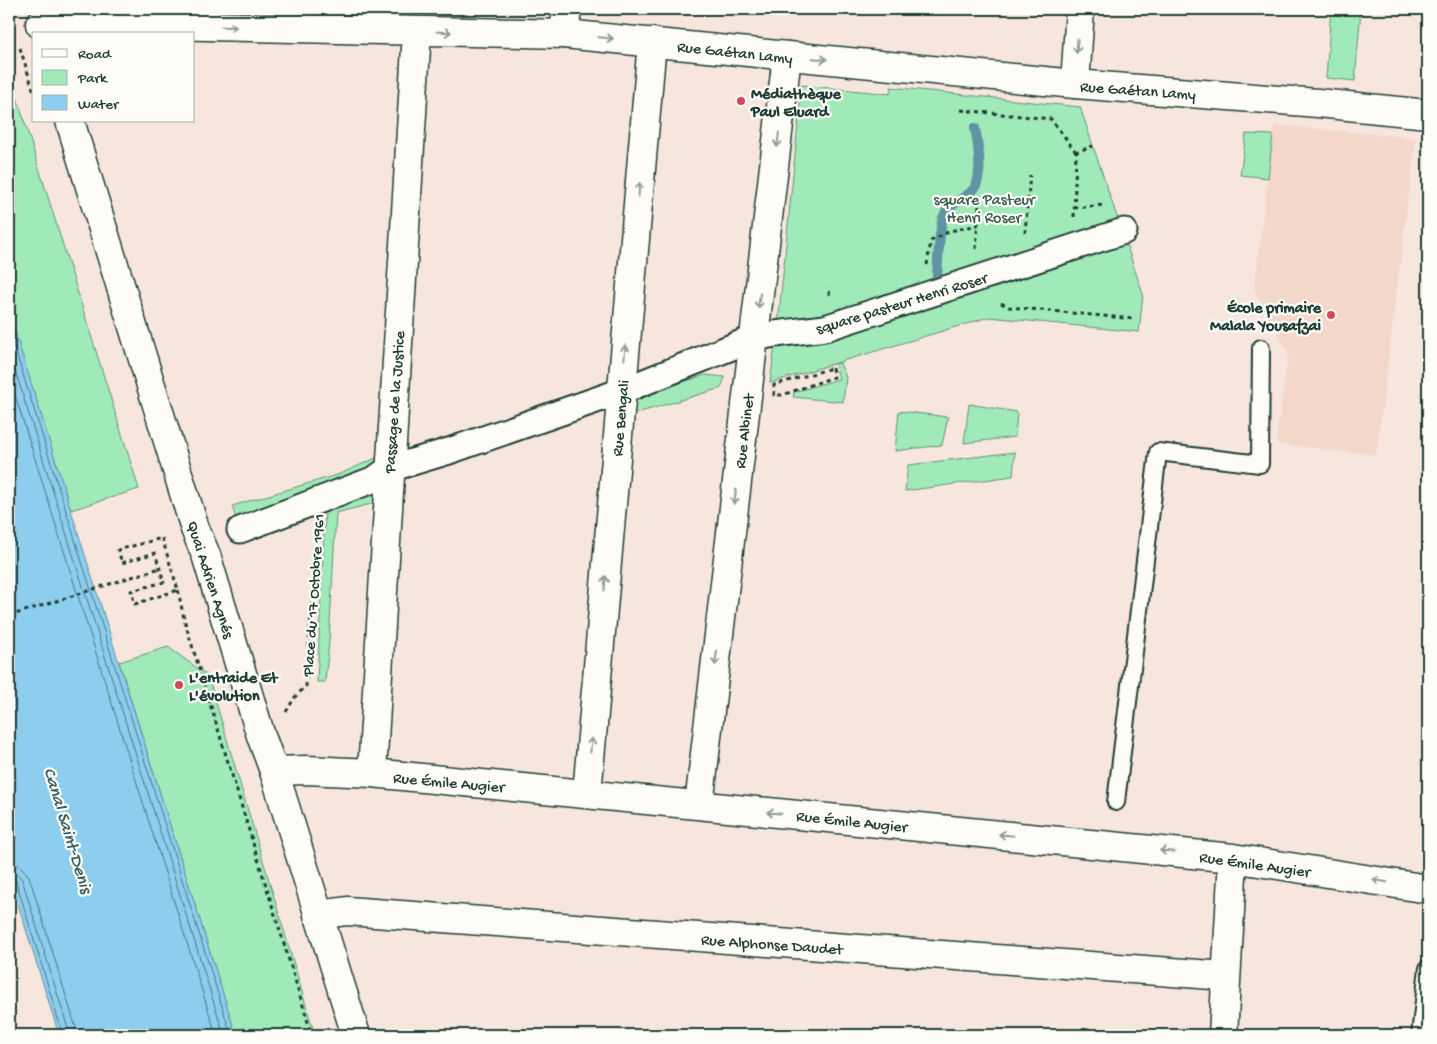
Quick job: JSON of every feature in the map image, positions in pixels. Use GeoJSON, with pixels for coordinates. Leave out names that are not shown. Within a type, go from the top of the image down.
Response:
{"type":"FeatureCollection","features":[{"type":"Feature","properties":{"kind":"street"},"geometry":{"type":"LineString","coordinates":[[1075,84],[1080,9]]}},
{"type":"Feature","properties":{"kind":"street","name":"Rue Gaétan Lamy"},"geometry":{"type":"LineString","coordinates":[[34,28],[84,23],[417,31],[566,21],[652,42],[1075,84],[1318,103],[1428,114]]}},
{"type":"Feature","properties":{"kind":"street","name":"Passage de la Justice"},"geometry":{"type":"LineString","coordinates":[[372,773],[417,31]]}},
{"type":"Feature","properties":{"kind":"street","name":"Rue Bengali"},"geometry":{"type":"LineString","coordinates":[[587,794],[652,42]]}},
{"type":"Feature","properties":{"kind":"street","name":"Rue Albinet"},"geometry":{"type":"LineString","coordinates":[[699,805],[788,56]]}},
{"type":"Feature","properties":{"kind":"street","name":"Quai Adrien Agnés"},"geometry":{"type":"LineString","coordinates":[[70,122],[195,529],[206,555],[356,1035]]}},
{"type":"Feature","properties":{"kind":"street","name":"square pasteur Henri Roser"},"geometry":{"type":"LineString","coordinates":[[622,391],[754,338],[825,328],[1124,231]]}},
{"type":"Feature","properties":{"kind":"street","name":"Place du 17 Octobre 1961"},"geometry":{"type":"LineString","coordinates":[[240,530],[375,480],[389,469],[449,451],[622,391]]}},
{"type":"Feature","properties":{"kind":"street","name":"Rue Émile Augier"},"geometry":{"type":"LineString","coordinates":[[274,771],[372,773],[1233,858],[1428,889]]}},
{"type":"Feature","properties":{"kind":"street"},"geometry":{"type":"LineString","coordinates":[[1223,1035],[1233,858]]}},
{"type":"Feature","properties":{"kind":"street","name":"Rue Alphonse Daudet"},"geometry":{"type":"LineString","coordinates":[[318,915],[347,912],[1226,976]]}},
{"type":"Feature","properties":{"kind":"lane"},"geometry":{"type":"LineString","coordinates":[[1116,802],[1158,452],[1260,464],[1261,348]]}},
{"type":"Feature","properties":{"kind":"lane"},"geometry":{"type":"LineString","coordinates":[[1420,1035],[1428,968]]}},
{"type":"Feature","properties":{"kind":"path"},"geometry":{"type":"LineString","coordinates":[[961,110],[1051,119],[1076,152],[1074,208],[1112,204]]}},
{"type":"Feature","properties":{"kind":"path"},"geometry":{"type":"LineString","coordinates":[[1076,152],[1093,146]]}},
{"type":"Feature","properties":{"kind":"path"},"geometry":{"type":"LineString","coordinates":[[1021,265],[1030,175]]}},
{"type":"Feature","properties":{"kind":"path"},"geometry":{"type":"LineString","coordinates":[[931,241],[950,231],[978,225]]}},
{"type":"Feature","properties":{"kind":"path"},"geometry":{"type":"LineString","coordinates":[[996,301],[1009,307],[1134,319]]}},
{"type":"Feature","properties":{"kind":"path"},"geometry":{"type":"LineString","coordinates":[[774,395],[774,385],[832,368],[834,377],[782,395]]}},
{"type":"Feature","properties":{"kind":"path","name":"Place du 17 Octobre 1961"},"geometry":{"type":"LineString","coordinates":[[261,736],[276,730],[295,697],[306,686],[319,500]]}},
{"type":"Feature","properties":{"kind":"path"},"geometry":{"type":"LineString","coordinates":[[178,590],[134,604],[131,592],[164,582],[160,568],[155,553],[122,563],[118,550],[162,538],[178,590],[184,619],[312,1035]]}},
{"type":"Feature","properties":{"kind":"path"},"geometry":{"type":"LineString","coordinates":[[9,616],[160,568]]}},
{"type":"Feature","properties":{"kind":"shaded area","name":"École primaire Malala Yousafzai"},"geometry":{"type":"Polygon","coordinates":[[[1274,125],[1416,138],[1376,455],[1276,444],[1288,352],[1254,290],[1274,125]]]}},
{"type":"Feature","properties":{"kind":"green space"},"geometry":{"type":"Polygon","coordinates":[[[1331,9],[1361,9],[1355,81],[1326,78],[1331,9]]]}},
{"type":"Feature","properties":{"kind":"green space"},"geometry":{"type":"Polygon","coordinates":[[[9,72],[139,489],[71,510],[9,313],[9,72]]]}},
{"type":"Feature","properties":{"kind":"green space","name":"square Pasteur Henri Roser"},"geometry":{"type":"Polygon","coordinates":[[[802,85],[890,94],[891,87],[1080,107],[1143,294],[1139,332],[989,317],[770,383],[779,314],[802,85]]]}},
{"type":"Feature","properties":{"kind":"green space"},"geometry":{"type":"Polygon","coordinates":[[[1246,134],[1273,135],[1268,178],[1240,175],[1246,134]]]}},
{"type":"Feature","properties":{"kind":"green space"},"geometry":{"type":"Polygon","coordinates":[[[840,363],[846,377],[843,402],[793,397],[794,392],[839,379],[835,364],[840,363]]]}},
{"type":"Feature","properties":{"kind":"green space"},"geometry":{"type":"Polygon","coordinates":[[[705,375],[725,377],[721,388],[634,414],[636,397],[705,375]]]}},
{"type":"Feature","properties":{"kind":"green space"},"geometry":{"type":"Polygon","coordinates":[[[969,404],[1017,412],[1015,437],[964,443],[969,404]]]}},
{"type":"Feature","properties":{"kind":"green space"},"geometry":{"type":"Polygon","coordinates":[[[899,411],[948,417],[942,445],[895,451],[899,411]]]}},
{"type":"Feature","properties":{"kind":"green space"},"geometry":{"type":"Polygon","coordinates":[[[1015,452],[1013,476],[905,491],[908,465],[1015,452]]]}},
{"type":"Feature","properties":{"kind":"green space"},"geometry":{"type":"Polygon","coordinates":[[[376,458],[376,474],[236,519],[232,506],[340,474],[376,458]]]}},
{"type":"Feature","properties":{"kind":"green space"},"geometry":{"type":"Polygon","coordinates":[[[374,493],[375,503],[336,513],[325,682],[317,682],[325,509],[374,493]]]}},
{"type":"Feature","properties":{"kind":"green space"},"geometry":{"type":"Polygon","coordinates":[[[168,647],[208,676],[315,1035],[236,1035],[119,662],[168,647]]]}},
{"type":"Feature","properties":{"kind":"water","name":"Canal Saint-Denis"},"geometry":{"type":"Polygon","coordinates":[[[9,313],[236,1035],[59,1035],[9,875],[9,313]]]}},
{"type":"Feature","properties":{"kind":"waterway"},"geometry":{"type":"LineString","coordinates":[[937,277],[943,218],[952,205],[971,192],[978,180],[978,143],[975,128]]}},
{"type":"Feature","properties":{"kind":"place","name":"Médiathèque Paul Eluard"},"geometry":{"type":"Point","coordinates":[741,101]}},
{"type":"Feature","properties":{"kind":"place","name":"École primaire Malala Yousafzai"},"geometry":{"type":"Point","coordinates":[1331,315]}},
{"type":"Feature","properties":{"kind":"place","name":"L'entraide Et L'évolution"},"geometry":{"type":"Point","coordinates":[179,685]}}]}
